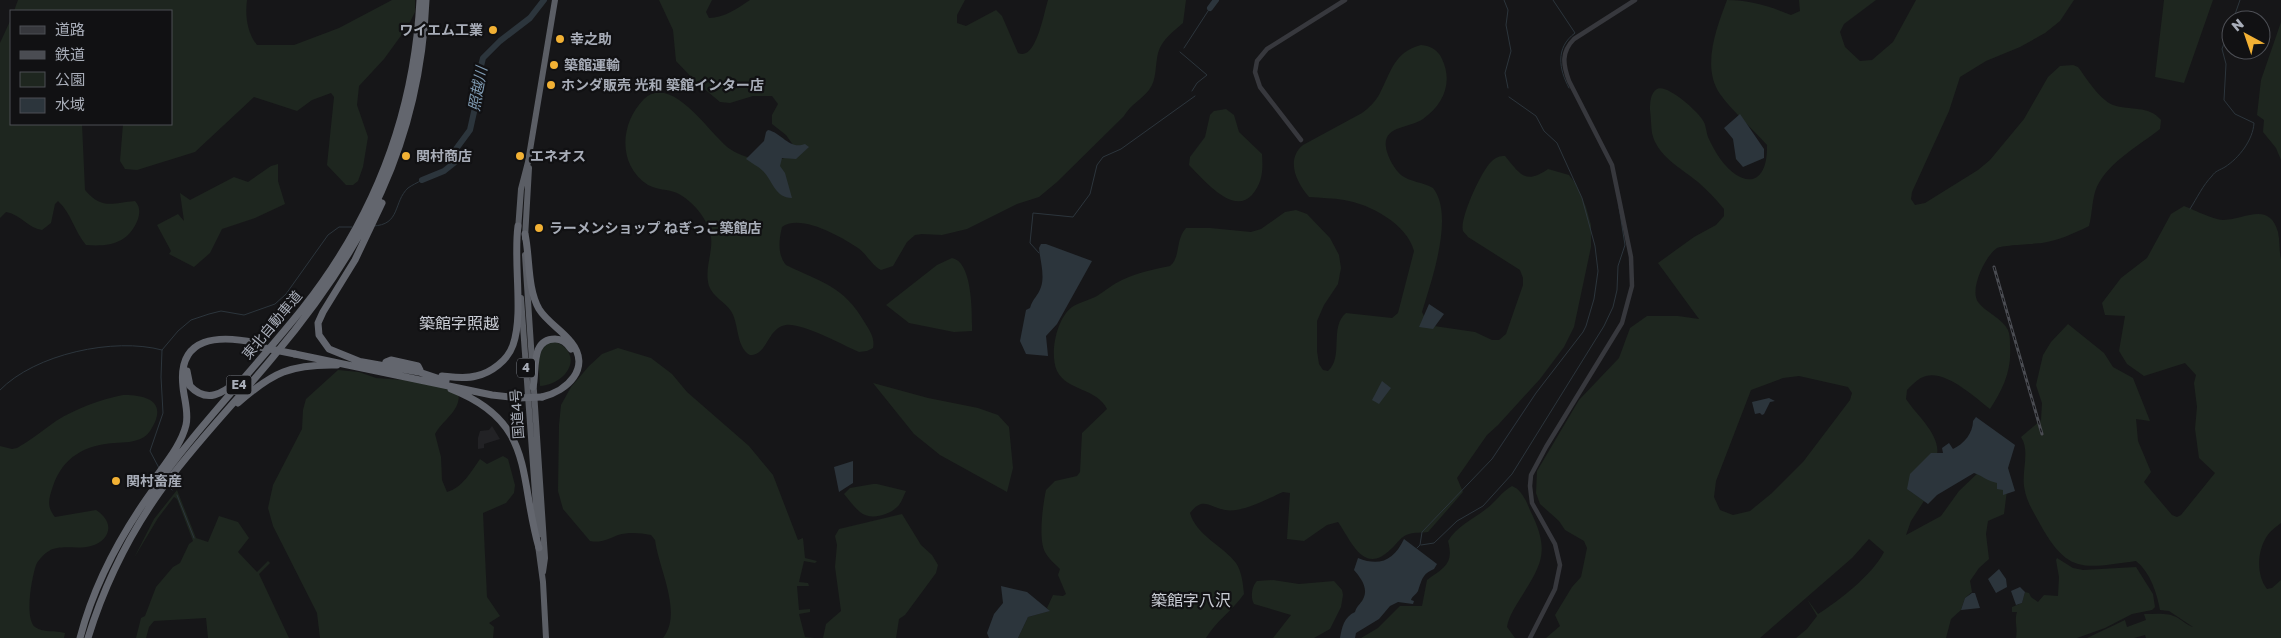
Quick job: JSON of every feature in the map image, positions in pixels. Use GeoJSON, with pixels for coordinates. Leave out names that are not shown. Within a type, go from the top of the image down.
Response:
{"type":"FeatureCollection","features":[{"type":"Feature","properties":{"kind":"highway","name":"東北自動車道"},"geometry":{"type":"LineString","coordinates":[[88,638],[105,590],[145,514],[160,491],[307,316],[363,231],[371,213],[403,113],[416,53],[420,0]]}},
{"type":"Feature","properties":{"kind":"highway"},"geometry":{"type":"LineString","coordinates":[[362,365],[329,348],[319,335],[318,323],[355,260],[363,231],[371,213],[391,179],[403,139],[420,63],[426,0]]}},
{"type":"Feature","properties":{"kind":"highway","name":"国道4号"},"geometry":{"type":"LineString","coordinates":[[546,638],[543,576],[539,548],[520,293],[518,226],[521,189],[528,162],[555,0]]}},
{"type":"Feature","properties":{"kind":"highway","name":"国道4号"},"geometry":{"type":"LineString","coordinates":[[528,162],[525,234],[526,291],[545,558],[543,576]]}},
{"type":"Feature","properties":{"kind":"highway"},"geometry":{"type":"LineString","coordinates":[[122,540],[147,490],[181,437],[186,425],[187,412],[182,386],[185,361],[191,352],[208,340],[220,338],[362,365],[388,373],[428,376],[476,376],[496,367],[513,347],[518,319],[516,246],[518,226]]}},
{"type":"Feature","properties":{"kind":"highway","name":"東北自動車道"},"geometry":{"type":"LineString","coordinates":[[80,638],[98,587],[137,513],[167,470],[252,370],[363,231]]}},
{"type":"Feature","properties":{"kind":"highway"},"geometry":{"type":"LineString","coordinates":[[206,435],[252,391],[277,374],[302,366],[382,363],[492,395],[542,395],[560,391],[575,376],[578,361],[573,344],[539,309],[534,296],[525,234]]}},
{"type":"Feature","properties":{"kind":"highway"},"geometry":{"type":"LineString","coordinates":[[533,387],[535,359],[541,345],[553,339],[566,343],[572,351],[573,370],[562,385],[542,395]]}},
{"type":"Feature","properties":{"kind":"highway"},"geometry":{"type":"LineString","coordinates":[[252,370],[226,390],[211,396],[195,391],[187,377],[188,366],[192,358],[207,345],[224,342],[256,344]]}},
{"type":"Feature","properties":{"kind":"highway"},"geometry":{"type":"LineString","coordinates":[[428,376],[478,402],[495,414],[510,432],[523,464],[539,548]]}},
{"type":"Feature","properties":{"kind":"street"},"geometry":{"type":"LineString","coordinates":[[1301,140],[1260,87],[1255,72],[1257,62],[1267,49],[1345,0]]}},
{"type":"Feature","properties":{"kind":"street"},"geometry":{"type":"LineString","coordinates":[[1530,638],[1555,589],[1560,565],[1555,544],[1532,503],[1531,475],[1546,447],[1622,323],[1632,286],[1630,257],[1612,164],[1569,81],[1565,71],[1564,58],[1568,46],[1574,39],[1635,0]]}},
{"type":"Feature","properties":{"kind":"shaded area"},"geometry":{"type":"Polygon","coordinates":[[[492,426],[500,439],[484,444],[484,448],[478,449],[480,431],[489,430],[492,426]]]}},
{"type":"Feature","properties":{"kind":"green space"},"geometry":{"type":"Polygon","coordinates":[[[18,0],[247,0],[248,24],[251,35],[257,45],[294,45],[339,28],[392,0],[415,0],[415,12],[408,26],[384,59],[359,86],[357,105],[368,137],[363,167],[358,181],[353,185],[346,185],[327,165],[334,97],[331,93],[312,100],[297,111],[254,97],[195,152],[137,170],[125,169],[120,161],[123,125],[172,125],[172,10],[14,10],[18,0]]]}},
{"type":"Feature","properties":{"kind":"green space"},"geometry":{"type":"Polygon","coordinates":[[[659,0],[712,0],[706,12],[709,18],[715,18],[736,9],[750,0],[965,0],[957,15],[957,23],[966,26],[996,10],[1002,16],[1018,53],[1024,54],[1030,50],[1038,34],[1048,0],[1186,0],[1183,23],[1168,36],[1158,53],[1152,86],[1057,182],[1039,197],[1017,204],[967,229],[942,235],[915,235],[907,242],[893,266],[881,270],[858,248],[821,228],[799,223],[790,223],[782,227],[780,252],[786,265],[831,286],[848,300],[857,310],[870,332],[873,338],[873,348],[859,352],[802,327],[786,325],[775,331],[761,351],[750,355],[742,347],[734,316],[709,286],[707,273],[711,237],[707,224],[699,211],[683,196],[651,187],[638,177],[631,167],[627,155],[625,144],[627,131],[630,120],[644,99],[655,93],[667,94],[679,100],[690,109],[722,142],[739,154],[749,158],[778,160],[788,156],[796,149],[786,135],[772,124],[772,115],[778,104],[772,96],[753,96],[730,103],[720,102],[696,82],[676,61],[673,30],[659,0]]]}},
{"type":"Feature","properties":{"kind":"green space"},"geometry":{"type":"Polygon","coordinates":[[[1727,0],[1759,4],[1791,15],[1800,11],[1799,0],[1876,0],[1844,24],[1840,32],[1845,47],[1860,61],[1872,60],[1893,42],[1916,0],[2074,0],[2060,21],[2045,33],[2020,47],[1986,61],[1960,77],[1949,111],[1912,192],[1911,199],[1915,205],[1925,203],[1978,170],[1990,160],[2024,119],[2048,77],[2060,66],[2073,65],[2078,67],[2098,94],[2113,105],[2145,110],[2156,115],[2161,120],[2160,129],[2123,156],[2106,173],[2095,192],[2089,226],[2048,242],[1997,248],[1988,258],[1977,281],[1976,296],[1981,306],[2005,326],[2009,332],[2010,339],[2008,371],[2003,387],[1990,409],[1960,386],[1934,375],[1923,377],[1907,390],[1906,399],[1933,436],[1937,444],[1937,452],[1933,464],[1910,491],[1924,501],[1911,521],[1906,535],[1941,516],[1959,491],[1982,469],[2007,490],[2004,514],[1988,521],[1986,534],[1989,559],[1979,568],[1970,581],[1972,592],[1965,598],[1961,610],[1951,619],[1946,638],[1796,638],[1807,629],[1817,616],[1807,599],[1818,614],[1855,586],[1879,560],[1884,552],[1869,539],[1852,558],[1760,638],[1546,638],[1560,626],[1555,615],[1572,587],[1581,577],[1587,548],[1584,541],[1565,530],[1559,521],[1540,504],[1536,493],[1537,471],[1579,400],[1619,358],[1630,328],[1647,316],[1678,316],[1699,319],[1658,263],[1694,237],[1716,225],[1724,216],[1724,209],[1711,195],[1698,182],[1670,161],[1659,148],[1652,133],[1650,105],[1653,93],[1657,89],[1667,90],[1694,110],[1703,121],[1708,137],[1719,157],[1738,176],[1753,179],[1759,175],[1766,158],[1767,145],[1725,101],[1714,83],[1711,60],[1715,34],[1727,0]],[[1799,376],[1783,378],[1751,390],[1716,481],[1714,497],[1720,510],[1733,515],[1750,511],[1772,493],[1803,462],[1850,400],[1852,393],[1848,387],[1799,376]]]}},
{"type":"Feature","properties":{"kind":"green space"},"geometry":{"type":"Polygon","coordinates":[[[2164,0],[2213,0],[2184,83],[2155,77],[2164,0]]]}},
{"type":"Feature","properties":{"kind":"green space"},"geometry":{"type":"Polygon","coordinates":[[[10,21],[10,125],[82,125],[85,190],[102,203],[114,204],[135,201],[137,203],[139,217],[129,233],[118,242],[103,245],[86,245],[67,211],[58,201],[55,204],[51,223],[42,230],[32,227],[11,213],[6,212],[0,218],[0,43],[10,21]]]}},
{"type":"Feature","properties":{"kind":"green space"},"geometry":{"type":"Polygon","coordinates":[[[2281,22],[2281,160],[2276,148],[2263,132],[2264,120],[2257,115],[2261,80],[2268,60],[2271,60],[2271,51],[2281,22]]]}},
{"type":"Feature","properties":{"kind":"green space"},"geometry":{"type":"Polygon","coordinates":[[[1421,45],[1434,49],[1442,59],[1447,76],[1445,92],[1430,113],[1417,122],[1391,132],[1387,137],[1386,143],[1389,158],[1399,173],[1408,179],[1433,188],[1439,200],[1442,215],[1442,231],[1431,284],[1422,312],[1425,318],[1434,326],[1475,332],[1492,340],[1499,340],[1506,334],[1523,285],[1520,270],[1468,237],[1463,231],[1464,216],[1482,174],[1494,159],[1505,156],[1519,172],[1528,177],[1540,174],[1548,169],[1569,175],[1576,184],[1586,207],[1591,225],[1591,247],[1574,327],[1564,347],[1540,379],[1487,435],[1457,478],[1463,492],[1428,532],[1406,535],[1382,556],[1373,559],[1366,558],[1360,553],[1338,522],[1327,525],[1304,541],[1287,539],[1290,493],[1283,492],[1255,505],[1232,510],[1225,510],[1206,504],[1199,505],[1190,513],[1193,521],[1204,534],[1236,563],[1241,574],[1244,594],[1206,638],[1018,638],[1028,617],[1049,611],[1047,608],[1053,595],[1063,596],[1066,594],[1058,575],[1060,569],[1045,552],[1043,546],[1042,521],[1046,490],[1055,481],[1077,476],[1080,472],[1082,433],[1107,409],[1096,397],[1062,378],[1057,371],[1054,346],[1062,319],[1072,307],[1097,296],[1122,280],[1170,266],[1176,258],[1180,238],[1186,228],[1251,232],[1261,229],[1285,212],[1296,210],[1307,214],[1330,238],[1339,255],[1341,268],[1338,284],[1324,305],[1317,321],[1319,364],[1323,370],[1328,371],[1333,365],[1335,358],[1338,326],[1346,313],[1392,318],[1398,313],[1414,251],[1404,232],[1396,224],[1376,211],[1354,202],[1309,197],[1297,178],[1294,164],[1295,157],[1303,145],[1367,109],[1378,96],[1399,58],[1405,52],[1421,45]]]}},
{"type":"Feature","properties":{"kind":"green space"},"geometry":{"type":"Polygon","coordinates":[[[1226,109],[1234,115],[1239,132],[1262,154],[1260,181],[1252,195],[1244,200],[1236,201],[1219,193],[1189,165],[1190,157],[1205,137],[1210,115],[1214,111],[1226,109]]]}},
{"type":"Feature","properties":{"kind":"green space"},"geometry":{"type":"Polygon","coordinates":[[[278,164],[278,181],[285,204],[255,218],[222,229],[210,253],[194,267],[169,254],[171,251],[157,225],[178,214],[184,221],[180,193],[190,200],[234,177],[248,182],[271,166],[278,164]]]}},
{"type":"Feature","properties":{"kind":"green space"},"geometry":{"type":"Polygon","coordinates":[[[2184,206],[2204,215],[2225,220],[2260,214],[2267,216],[2273,222],[2278,232],[2281,259],[2281,523],[2267,536],[2261,549],[2259,563],[2261,577],[2267,589],[2272,588],[2281,580],[2281,638],[2146,638],[2145,635],[2134,638],[2087,638],[2125,620],[2127,627],[2146,620],[2144,614],[2170,615],[2193,627],[2169,611],[2160,610],[2152,583],[2136,561],[2090,566],[2079,564],[2069,560],[2050,541],[2026,496],[2024,486],[2025,448],[2021,437],[2041,420],[2042,403],[2036,385],[2043,355],[2051,342],[2068,324],[2104,353],[2113,367],[2133,378],[2150,421],[2136,419],[2138,441],[2151,472],[2144,482],[2172,515],[2177,517],[2181,515],[2215,473],[2199,458],[2195,429],[2197,407],[2194,383],[2196,375],[2185,363],[2144,376],[2127,364],[2119,351],[2125,316],[2105,315],[2102,303],[2121,278],[2147,258],[2171,214],[2184,206]]]}},
{"type":"Feature","properties":{"kind":"green space"},"geometry":{"type":"Polygon","coordinates":[[[952,258],[959,262],[968,278],[972,331],[954,332],[909,323],[886,305],[937,265],[952,258]]]}},
{"type":"Feature","properties":{"kind":"green space"},"geometry":{"type":"Polygon","coordinates":[[[554,341],[564,347],[569,353],[571,360],[569,368],[558,380],[540,386],[538,356],[547,343],[554,341]]]}},
{"type":"Feature","properties":{"kind":"green space"},"geometry":{"type":"Polygon","coordinates":[[[618,348],[651,358],[672,374],[687,392],[749,446],[773,475],[798,540],[803,538],[805,558],[817,561],[815,563],[804,561],[799,582],[808,583],[809,586],[797,586],[799,610],[810,609],[810,612],[799,614],[805,637],[815,638],[663,638],[669,628],[671,616],[668,591],[655,540],[651,535],[630,533],[601,541],[590,541],[563,509],[558,491],[561,405],[571,387],[589,366],[602,354],[618,348]]]}},
{"type":"Feature","properties":{"kind":"green space"},"geometry":{"type":"Polygon","coordinates":[[[338,370],[359,372],[376,378],[404,380],[458,390],[459,397],[455,409],[435,434],[441,457],[442,480],[447,492],[462,483],[480,459],[487,464],[503,456],[508,459],[515,485],[514,493],[506,503],[483,513],[487,597],[500,616],[489,623],[494,627],[493,638],[320,638],[317,613],[273,526],[268,508],[273,485],[302,429],[303,410],[306,399],[338,370]]]}},
{"type":"Feature","properties":{"kind":"green space"},"geometry":{"type":"Polygon","coordinates":[[[873,383],[928,398],[978,408],[998,415],[1009,427],[1013,468],[1007,492],[940,455],[914,434],[873,383]]]}},
{"type":"Feature","properties":{"kind":"green space"},"geometry":{"type":"Polygon","coordinates":[[[123,395],[143,397],[154,403],[157,408],[157,414],[149,433],[137,440],[94,446],[76,454],[57,476],[50,494],[49,506],[55,517],[96,510],[106,520],[108,525],[106,535],[98,543],[86,547],[53,549],[47,552],[36,565],[29,607],[32,622],[35,627],[41,630],[65,633],[64,638],[0,638],[0,446],[12,449],[17,448],[56,421],[80,408],[123,395]]]}},
{"type":"Feature","properties":{"kind":"green space"},"geometry":{"type":"Polygon","coordinates":[[[873,484],[906,491],[900,503],[891,512],[880,516],[864,515],[844,494],[850,488],[873,484]]]}},
{"type":"Feature","properties":{"kind":"green space"},"geometry":{"type":"Polygon","coordinates":[[[1512,486],[1521,493],[1525,500],[1536,524],[1542,546],[1539,565],[1508,623],[1507,627],[1515,638],[1361,638],[1378,628],[1400,606],[1422,606],[1427,580],[1443,568],[1449,560],[1450,549],[1448,541],[1460,527],[1490,506],[1512,486]]]}},
{"type":"Feature","properties":{"kind":"green space"},"geometry":{"type":"Polygon","coordinates":[[[177,490],[196,538],[208,542],[219,516],[238,522],[249,538],[238,552],[257,572],[268,561],[270,563],[259,574],[289,638],[208,638],[206,618],[154,621],[149,627],[146,638],[136,638],[141,618],[145,616],[156,587],[173,567],[180,563],[189,544],[193,541],[177,499],[174,497],[158,518],[134,558],[154,519],[177,490]]]}},
{"type":"Feature","properties":{"kind":"green space"},"geometry":{"type":"Polygon","coordinates":[[[902,514],[921,545],[932,555],[938,565],[936,573],[905,615],[899,619],[896,638],[823,638],[826,624],[841,611],[835,567],[837,545],[835,536],[839,529],[902,514]]]}},
{"type":"Feature","properties":{"kind":"green space"},"geometry":{"type":"Polygon","coordinates":[[[2057,558],[2073,568],[2083,570],[2136,567],[2153,594],[2155,607],[2152,610],[2132,614],[2105,628],[2077,638],[2016,638],[2017,612],[2012,612],[2012,607],[2022,603],[2025,592],[2029,593],[2038,602],[2044,595],[2058,596],[2057,558]]]}},
{"type":"Feature","properties":{"kind":"green space"},"geometry":{"type":"Polygon","coordinates":[[[1273,580],[1299,584],[1334,581],[1342,590],[1343,595],[1341,607],[1330,629],[1314,638],[1273,638],[1291,615],[1254,604],[1252,592],[1257,581],[1273,580]]]}},
{"type":"Feature","properties":{"kind":"water"},"geometry":{"type":"Polygon","coordinates":[[[1740,114],[1764,149],[1764,158],[1743,167],[1736,159],[1733,139],[1724,128],[1740,114]]]}},
{"type":"Feature","properties":{"kind":"water"},"geometry":{"type":"Polygon","coordinates":[[[768,130],[794,145],[805,144],[809,147],[796,159],[782,158],[780,166],[785,173],[792,198],[778,192],[763,171],[746,159],[764,141],[768,130]]]}},
{"type":"Feature","properties":{"kind":"water"},"geometry":{"type":"Polygon","coordinates":[[[1041,244],[1046,244],[1092,261],[1057,324],[1046,336],[1048,356],[1026,354],[1020,341],[1026,310],[1030,308],[1040,290],[1042,282],[1039,248],[1041,244]]]}},
{"type":"Feature","properties":{"kind":"water"},"geometry":{"type":"Polygon","coordinates":[[[1429,304],[1444,314],[1433,329],[1419,327],[1429,304]]]}},
{"type":"Feature","properties":{"kind":"water"},"geometry":{"type":"Polygon","coordinates":[[[1382,381],[1391,388],[1379,404],[1372,400],[1382,381]]]}},
{"type":"Feature","properties":{"kind":"water"},"geometry":{"type":"Polygon","coordinates":[[[1769,398],[1775,401],[1770,402],[1764,414],[1755,414],[1752,402],[1769,398]]]}},
{"type":"Feature","properties":{"kind":"water"},"geometry":{"type":"Polygon","coordinates":[[[1976,417],[2015,445],[2008,468],[2015,491],[2003,495],[2003,490],[1997,489],[1997,483],[1974,473],[1937,495],[1928,504],[1907,489],[1910,474],[1931,453],[1943,453],[1942,448],[1949,443],[1953,449],[1961,444],[1970,434],[1976,417]]]}},
{"type":"Feature","properties":{"kind":"water"},"geometry":{"type":"Polygon","coordinates":[[[853,461],[853,483],[839,492],[834,467],[853,461]]]}},
{"type":"Feature","properties":{"kind":"water"},"geometry":{"type":"Polygon","coordinates":[[[1404,539],[1437,564],[1423,578],[1418,591],[1411,600],[1414,601],[1413,604],[1398,602],[1390,606],[1379,619],[1356,633],[1355,638],[1340,638],[1344,623],[1355,612],[1365,593],[1363,582],[1354,570],[1358,558],[1373,562],[1386,560],[1396,552],[1404,539]]]}},
{"type":"Feature","properties":{"kind":"water"},"geometry":{"type":"Polygon","coordinates":[[[1999,569],[2006,579],[2007,587],[1996,593],[1988,579],[1999,569]]]}},
{"type":"Feature","properties":{"kind":"water"},"geometry":{"type":"Polygon","coordinates":[[[1001,586],[1027,592],[1050,611],[1028,617],[1018,638],[989,638],[987,633],[994,614],[1003,603],[1001,586]]]}},
{"type":"Feature","properties":{"kind":"water"},"geometry":{"type":"Polygon","coordinates":[[[2020,587],[2025,592],[2022,603],[2016,605],[2011,591],[2020,587]]]}},
{"type":"Feature","properties":{"kind":"water"},"geometry":{"type":"Polygon","coordinates":[[[1975,593],[1980,608],[1961,610],[1965,598],[1975,593]]]}},
{"type":"Feature","properties":{"kind":"waterway","name":"照越川"},"geometry":{"type":"LineString","coordinates":[[422,180],[444,171],[454,163],[456,149],[470,130],[476,103],[476,86],[483,58],[500,41],[530,18],[544,0]]}},
{"type":"Feature","properties":{"kind":"waterway"},"geometry":{"type":"LineString","coordinates":[[1210,8],[1216,0]]}},
{"type":"Feature","properties":{"kind":"waterway"},"geometry":{"type":"LineString","coordinates":[[1504,0],[1508,10],[1506,25],[1511,51],[1505,73],[1508,88]]}},
{"type":"Feature","properties":{"kind":"waterway"},"geometry":{"type":"LineString","coordinates":[[1553,0],[1575,33],[1564,45],[1561,59],[1563,74],[1569,88]]}},
{"type":"Feature","properties":{"kind":"waterway"},"geometry":{"type":"LineString","coordinates":[[2236,10],[2240,0]]}},
{"type":"Feature","properties":{"kind":"waterway"},"geometry":{"type":"LineString","coordinates":[[1184,48],[1210,8]]}},
{"type":"Feature","properties":{"kind":"waterway"},"geometry":{"type":"LineString","coordinates":[[1180,52],[1207,75],[1197,83],[1192,91]]}},
{"type":"Feature","properties":{"kind":"waterway"},"geometry":{"type":"LineString","coordinates":[[2190,209],[2213,174],[2225,167],[2240,154],[2248,142],[2253,129],[2254,123],[2235,114],[2224,100],[2225,60]]}},
{"type":"Feature","properties":{"kind":"waterway"},"geometry":{"type":"LineString","coordinates":[[1039,253],[1030,243],[1033,213],[1073,217],[1090,194],[1097,165],[1103,157],[1121,149],[1195,96]]}},
{"type":"Feature","properties":{"kind":"waterway"},"geometry":{"type":"LineString","coordinates":[[1417,548],[1420,545],[1422,532],[1492,459],[1536,393],[1583,332],[1594,299],[1598,271],[1595,246],[1582,198],[1557,143],[1544,131],[1536,116],[1509,97]]}},
{"type":"Feature","properties":{"kind":"waterway"},"geometry":{"type":"LineString","coordinates":[[373,226],[388,222],[403,194],[408,188],[422,180]]}},
{"type":"Feature","properties":{"kind":"waterway"},"geometry":{"type":"LineString","coordinates":[[1421,545],[1434,543],[1457,521],[1483,506],[1512,474],[1604,326],[1613,307],[1617,290],[1618,266],[1625,245],[1619,207]]}},
{"type":"Feature","properties":{"kind":"waterway"},"geometry":{"type":"LineString","coordinates":[[159,468],[150,451],[163,413],[162,350],[178,331],[191,320],[221,311],[244,315],[275,304],[286,294],[328,235],[339,227],[352,227]]}},
{"type":"Feature","properties":{"kind":"waterway"},"geometry":{"type":"LineString","coordinates":[[0,390],[15,377],[33,367],[54,358],[76,352],[99,347],[121,346],[162,350]]}},
{"type":"Feature","properties":{"kind":"waterway"},"geometry":{"type":"LineString","coordinates":[[169,487],[172,490]]}},
{"type":"Feature","properties":{"kind":"waterway"},"geometry":{"type":"LineString","coordinates":[[177,495],[194,538]]}},
{"type":"Feature","properties":{"kind":"railway"},"geometry":{"type":"LineString","coordinates":[[1994,267],[2042,434]]}},
{"type":"Feature","properties":{"kind":"place","name":"ワイエム工業"},"geometry":{"type":"Point","coordinates":[493,30]}},
{"type":"Feature","properties":{"kind":"place","name":"幸之助"},"geometry":{"type":"Point","coordinates":[560,39]}},
{"type":"Feature","properties":{"kind":"place","name":"築館運輸"},"geometry":{"type":"Point","coordinates":[554,65]}},
{"type":"Feature","properties":{"kind":"place","name":"ホンダ販売 光和 築館インター店"},"geometry":{"type":"Point","coordinates":[551,85]}},
{"type":"Feature","properties":{"kind":"place","name":"関村商店"},"geometry":{"type":"Point","coordinates":[406,156]}},
{"type":"Feature","properties":{"kind":"place","name":"エネオス"},"geometry":{"type":"Point","coordinates":[520,156]}},
{"type":"Feature","properties":{"kind":"place","name":"ラーメンショップ ねぎっこ築館店"},"geometry":{"type":"Point","coordinates":[539,228]}},
{"type":"Feature","properties":{"kind":"place","name":"関村畜産"},"geometry":{"type":"Point","coordinates":[116,481]}},
{"type":"Feature","properties":{"kind":"district","name":"築館字照越"},"geometry":{"type":"Point","coordinates":[459,323]}},
{"type":"Feature","properties":{"kind":"district","name":"築館字八沢"},"geometry":{"type":"Point","coordinates":[1191,600]}}]}
